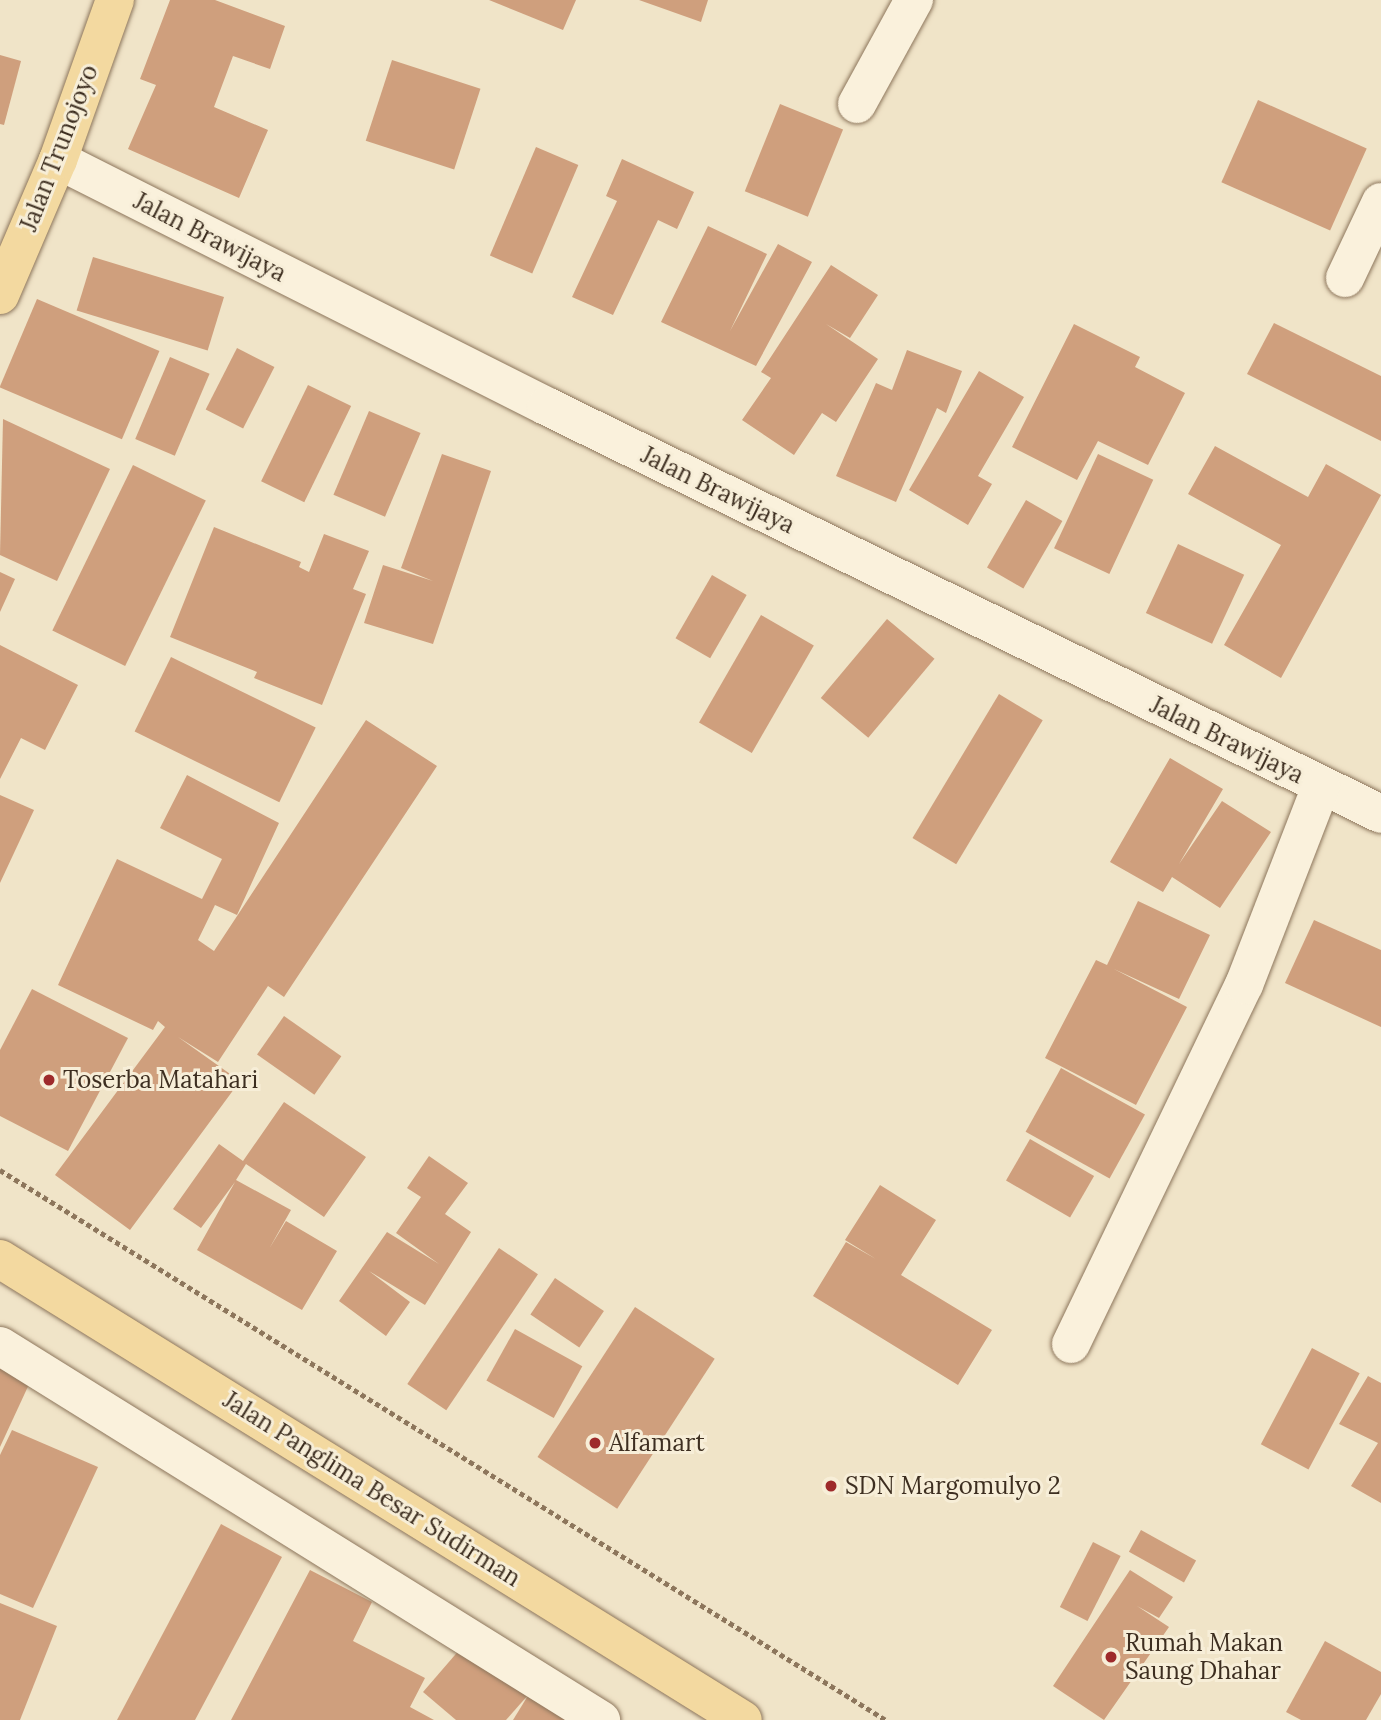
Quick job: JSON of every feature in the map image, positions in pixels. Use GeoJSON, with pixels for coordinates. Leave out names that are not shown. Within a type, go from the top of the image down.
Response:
{"type":"FeatureCollection","features":[{"type":"Feature","properties":{"kind":"main road","name":"Jalan Trunojoyo"},"geometry":{"type":"LineString","coordinates":[[0,295],[58,160],[115,0]]}},
{"type":"Feature","properties":{"kind":"main road","name":"Jalan Panglima Besar Sudirman"},"geometry":{"type":"LineString","coordinates":[[0,1259],[743,1720]]}},
{"type":"Feature","properties":{"kind":"street"},"geometry":{"type":"LineString","coordinates":[[857,104],[914,0]]}},
{"type":"Feature","properties":{"kind":"street","name":"Jalan Brawijaya"},"geometry":{"type":"LineString","coordinates":[[58,160],[546,406],[1381,814]]}},
{"type":"Feature","properties":{"kind":"street"},"geometry":{"type":"LineString","coordinates":[[1345,278],[1381,202]]}},
{"type":"Feature","properties":{"kind":"street"},"geometry":{"type":"LineString","coordinates":[[1071,1344],[1244,985],[1321,786]]}},
{"type":"Feature","properties":{"kind":"street"},"geometry":{"type":"LineString","coordinates":[[0,1346],[601,1720]]}},
{"type":"Feature","properties":{"kind":"path"},"geometry":{"type":"LineString","coordinates":[[0,1170],[886,1720]]}},
{"type":"Feature","properties":{"kind":"building"},"geometry":{"type":"Polygon","coordinates":[[[170,0],[215,0],[285,26],[270,69],[233,56],[214,107],[268,130],[239,198],[128,149],[156,85],[140,79],[170,0]]]}},
{"type":"Feature","properties":{"kind":"building"},"geometry":{"type":"Polygon","coordinates":[[[489,0],[576,0],[563,30],[489,0]]]}},
{"type":"Feature","properties":{"kind":"building"},"geometry":{"type":"Polygon","coordinates":[[[639,0],[708,0],[701,22],[639,0]]]}},
{"type":"Feature","properties":{"kind":"building"},"geometry":{"type":"Polygon","coordinates":[[[0,55],[21,61],[4,125],[0,124],[0,55]]]}},
{"type":"Feature","properties":{"kind":"building"},"geometry":{"type":"Polygon","coordinates":[[[392,60],[480,89],[454,170],[366,141],[392,60]]]}},
{"type":"Feature","properties":{"kind":"building"},"geometry":{"type":"Polygon","coordinates":[[[1258,100],[1367,148],[1330,231],[1221,182],[1258,100]]]}},
{"type":"Feature","properties":{"kind":"building"},"geometry":{"type":"Polygon","coordinates":[[[780,104],[843,129],[808,217],[745,191],[780,104]]]}},
{"type":"Feature","properties":{"kind":"building"},"geometry":{"type":"Polygon","coordinates":[[[536,147],[578,165],[532,274],[490,256],[536,147]]]}},
{"type":"Feature","properties":{"kind":"building"},"geometry":{"type":"Polygon","coordinates":[[[622,159],[694,192],[677,229],[658,220],[613,315],[572,297],[617,201],[606,196],[622,159]]]}},
{"type":"Feature","properties":{"kind":"building"},"geometry":{"type":"Polygon","coordinates":[[[708,226],[767,254],[730,331],[778,244],[812,262],[756,366],[661,322],[708,226]]]}},
{"type":"Feature","properties":{"kind":"building"},"geometry":{"type":"Polygon","coordinates":[[[93,257],[224,297],[208,351],[77,311],[93,257]]]}},
{"type":"Feature","properties":{"kind":"building"},"geometry":{"type":"Polygon","coordinates":[[[831,265],[878,295],[850,338],[826,324],[878,359],[836,422],[822,413],[794,455],[742,420],[771,378],[761,372],[831,265]]]}},
{"type":"Feature","properties":{"kind":"building"},"geometry":{"type":"Polygon","coordinates":[[[37,299],[159,351],[122,439],[0,388],[37,299]]]}},
{"type":"Feature","properties":{"kind":"building"},"geometry":{"type":"Polygon","coordinates":[[[1274,323],[1381,376],[1381,441],[1247,374],[1274,323]]]}},
{"type":"Feature","properties":{"kind":"building"},"geometry":{"type":"Polygon","coordinates":[[[1074,324],[1140,357],[1135,367],[1185,393],[1148,465],[1098,441],[1077,480],[1012,447],[1074,324]]]}},
{"type":"Feature","properties":{"kind":"building"},"geometry":{"type":"Polygon","coordinates":[[[237,348],[274,367],[243,429],[206,409],[237,348]]]}},
{"type":"Feature","properties":{"kind":"building"},"geometry":{"type":"Polygon","coordinates":[[[907,350],[962,371],[946,413],[937,408],[896,502],[836,476],[876,383],[892,390],[907,350]]]}},
{"type":"Feature","properties":{"kind":"building"},"geometry":{"type":"Polygon","coordinates":[[[170,357],[210,374],[175,456],[135,439],[170,357]]]}},
{"type":"Feature","properties":{"kind":"building"},"geometry":{"type":"Polygon","coordinates":[[[979,371],[1024,397],[978,476],[992,484],[968,525],[909,490],[979,371]]]}},
{"type":"Feature","properties":{"kind":"building"},"geometry":{"type":"Polygon","coordinates":[[[308,385],[351,406],[304,502],[261,481],[308,385]]]}},
{"type":"Feature","properties":{"kind":"building"},"geometry":{"type":"Polygon","coordinates":[[[369,411],[421,433],[385,517],[333,495],[369,411]]]}},
{"type":"Feature","properties":{"kind":"building"},"geometry":{"type":"Polygon","coordinates":[[[3,419],[110,469],[57,581],[0,555],[3,419]]]}},
{"type":"Feature","properties":{"kind":"building"},"geometry":{"type":"Polygon","coordinates":[[[1215,446],[1308,497],[1326,464],[1381,495],[1281,678],[1224,645],[1281,545],[1188,494],[1215,446]]]}},
{"type":"Feature","properties":{"kind":"building"},"geometry":{"type":"Polygon","coordinates":[[[442,454],[491,471],[433,644],[364,623],[383,565],[433,581],[401,568],[442,454]]]}},
{"type":"Feature","properties":{"kind":"building"},"geometry":{"type":"Polygon","coordinates":[[[1098,454],[1153,480],[1109,574],[1054,548],[1098,454]]]}},
{"type":"Feature","properties":{"kind":"building"},"geometry":{"type":"Polygon","coordinates":[[[133,465],[206,501],[125,666],[52,630],[133,465]]]}},
{"type":"Feature","properties":{"kind":"building"},"geometry":{"type":"Polygon","coordinates":[[[1026,500],[1062,521],[1023,589],[987,568],[1026,500]]]}},
{"type":"Feature","properties":{"kind":"building"},"geometry":{"type":"Polygon","coordinates":[[[214,527],[301,562],[299,567],[309,572],[324,534],[369,551],[353,589],[366,594],[322,705],[254,678],[257,672],[170,637],[214,527]]]}},
{"type":"Feature","properties":{"kind":"building"},"geometry":{"type":"Polygon","coordinates":[[[1178,544],[1244,575],[1212,644],[1146,613],[1178,544]]]}},
{"type":"Feature","properties":{"kind":"building"},"geometry":{"type":"Polygon","coordinates":[[[0,572],[15,579],[0,612],[0,572]]]}},
{"type":"Feature","properties":{"kind":"building"},"geometry":{"type":"Polygon","coordinates":[[[712,575],[747,595],[710,658],[676,638],[712,575]]]}},
{"type":"Feature","properties":{"kind":"building"},"geometry":{"type":"Polygon","coordinates":[[[761,615],[814,646],[752,753],[699,722],[761,615]]]}},
{"type":"Feature","properties":{"kind":"building"},"geometry":{"type":"Polygon","coordinates":[[[887,619],[934,659],[868,738],[821,698],[887,619]]]}},
{"type":"Feature","properties":{"kind":"building"},"geometry":{"type":"Polygon","coordinates":[[[0,645],[78,685],[45,750],[21,738],[0,779],[0,645]]]}},
{"type":"Feature","properties":{"kind":"building"},"geometry":{"type":"Polygon","coordinates":[[[171,657],[316,728],[279,802],[135,732],[171,657]]]}},
{"type":"Feature","properties":{"kind":"building"},"geometry":{"type":"Polygon","coordinates":[[[999,694],[1043,720],[956,864],[912,838],[999,694]]]}},
{"type":"Feature","properties":{"kind":"building"},"geometry":{"type":"Polygon","coordinates":[[[366,720],[437,766],[284,997],[268,986],[218,1062],[178,1037],[240,1081],[130,1230],[55,1175],[165,1027],[158,1021],[153,1030],[58,985],[117,859],[202,899],[222,859],[160,828],[187,775],[279,823],[237,915],[215,905],[198,940],[214,951],[366,720]]]}},
{"type":"Feature","properties":{"kind":"building"},"geometry":{"type":"Polygon","coordinates":[[[1170,758],[1223,789],[1179,864],[1222,801],[1271,832],[1220,908],[1172,877],[1163,892],[1110,862],[1170,758]]]}},
{"type":"Feature","properties":{"kind":"building"},"geometry":{"type":"Polygon","coordinates":[[[0,795],[34,810],[0,883],[0,795]]]}},
{"type":"Feature","properties":{"kind":"building"},"geometry":{"type":"Polygon","coordinates":[[[1138,901],[1210,935],[1179,999],[1114,969],[1187,1007],[1136,1105],[1045,1058],[1096,960],[1107,965],[1138,901]]]}},
{"type":"Feature","properties":{"kind":"building"},"geometry":{"type":"Polygon","coordinates":[[[1314,920],[1381,950],[1381,1027],[1285,983],[1314,920]]]}},
{"type":"Feature","properties":{"kind":"building"},"geometry":{"type":"Polygon","coordinates":[[[32,989],[128,1038],[68,1151],[0,1116],[0,1050],[32,989]]]}},
{"type":"Feature","properties":{"kind":"building"},"geometry":{"type":"Polygon","coordinates":[[[284,1016],[341,1056],[314,1095],[257,1055],[284,1016]]]}},
{"type":"Feature","properties":{"kind":"building"},"geometry":{"type":"Polygon","coordinates":[[[1061,1068],[1145,1115],[1110,1178],[1026,1132],[1061,1068]]]}},
{"type":"Feature","properties":{"kind":"building"},"geometry":{"type":"Polygon","coordinates":[[[284,1102],[366,1157],[324,1217],[246,1164],[236,1180],[291,1210],[269,1249],[286,1221],[337,1251],[302,1310],[197,1250],[235,1182],[201,1228],[173,1209],[219,1144],[243,1161],[284,1102]]]}},
{"type":"Feature","properties":{"kind":"building"},"geometry":{"type":"Polygon","coordinates":[[[1030,1139],[1094,1176],[1070,1218],[1006,1181],[1030,1139]]]}},
{"type":"Feature","properties":{"kind":"building"},"geometry":{"type":"Polygon","coordinates":[[[429,1156],[468,1183],[445,1214],[471,1232],[425,1305],[369,1271],[410,1302],[386,1336],[339,1301],[387,1232],[439,1264],[396,1233],[421,1197],[407,1188],[429,1156]]]}},
{"type":"Feature","properties":{"kind":"building"},"geometry":{"type":"Polygon","coordinates":[[[880,1185],[936,1220],[901,1275],[992,1330],[958,1385],[813,1296],[846,1242],[876,1259],[845,1240],[880,1185]]]}},
{"type":"Feature","properties":{"kind":"building"},"geometry":{"type":"Polygon","coordinates":[[[499,1248],[538,1274],[446,1410],[407,1384],[499,1248]]]}},
{"type":"Feature","properties":{"kind":"building"},"geometry":{"type":"Polygon","coordinates":[[[555,1278],[604,1311],[579,1347],[530,1314],[555,1278]]]}},
{"type":"Feature","properties":{"kind":"building"},"geometry":{"type":"Polygon","coordinates":[[[635,1307],[715,1359],[617,1509],[538,1457],[635,1307]]]}},
{"type":"Feature","properties":{"kind":"building"},"geometry":{"type":"Polygon","coordinates":[[[515,1329],[582,1366],[554,1418],[486,1381],[515,1329]]]}},
{"type":"Feature","properties":{"kind":"building"},"geometry":{"type":"Polygon","coordinates":[[[1312,1348],[1360,1373],[1309,1470],[1261,1444],[1312,1348]]]}},
{"type":"Feature","properties":{"kind":"building"},"geometry":{"type":"Polygon","coordinates":[[[0,1366],[31,1380],[0,1447],[0,1366]]]}},
{"type":"Feature","properties":{"kind":"building"},"geometry":{"type":"Polygon","coordinates":[[[1368,1376],[1381,1383],[1381,1503],[1351,1486],[1378,1443],[1339,1424],[1368,1376]]]}},
{"type":"Feature","properties":{"kind":"building"},"geometry":{"type":"Polygon","coordinates":[[[12,1430],[98,1467],[33,1608],[0,1594],[0,1455],[12,1430]]]}},
{"type":"Feature","properties":{"kind":"building"},"geometry":{"type":"Polygon","coordinates":[[[221,1524],[282,1557],[195,1720],[117,1720],[221,1524]]]}},
{"type":"Feature","properties":{"kind":"building"},"geometry":{"type":"Polygon","coordinates":[[[1141,1530],[1196,1561],[1184,1582],[1129,1552],[1141,1530]]]}},
{"type":"Feature","properties":{"kind":"building"},"geometry":{"type":"Polygon","coordinates":[[[1093,1542],[1121,1556],[1087,1621],[1060,1607],[1093,1542]]]}},
{"type":"Feature","properties":{"kind":"building"},"geometry":{"type":"Polygon","coordinates":[[[310,1570],[372,1602],[353,1641],[425,1678],[410,1707],[434,1720],[231,1720],[310,1570]]]}},
{"type":"Feature","properties":{"kind":"building","name":"Rumah Makan Saung Dhahar"},"geometry":{"type":"Polygon","coordinates":[[[1130,1570],[1173,1597],[1159,1618],[1137,1606],[1169,1627],[1104,1720],[1053,1686],[1130,1570]]]}},
{"type":"Feature","properties":{"kind":"building"},"geometry":{"type":"Polygon","coordinates":[[[0,1603],[57,1626],[20,1720],[0,1720],[0,1603]]]}},
{"type":"Feature","properties":{"kind":"building"},"geometry":{"type":"Polygon","coordinates":[[[467,1641],[529,1694],[506,1720],[456,1720],[423,1692],[467,1641]]]}},
{"type":"Feature","properties":{"kind":"building"},"geometry":{"type":"Polygon","coordinates":[[[1325,1641],[1381,1672],[1381,1694],[1366,1720],[1301,1720],[1286,1712],[1325,1641]]]}},
{"type":"Feature","properties":{"kind":"building"},"geometry":{"type":"Polygon","coordinates":[[[529,1694],[574,1720],[513,1720],[529,1694]]]}},
{"type":"Feature","properties":{"kind":"place","name":"Toserba Matahari"},"geometry":{"type":"Point","coordinates":[49,1080]}},
{"type":"Feature","properties":{"kind":"place","name":"Alfamart"},"geometry":{"type":"Point","coordinates":[595,1443]}},
{"type":"Feature","properties":{"kind":"place","name":"SDN Margomulyo 2"},"geometry":{"type":"Point","coordinates":[831,1486]}},
{"type":"Feature","properties":{"kind":"place","name":"Rumah Makan Saung Dhahar"},"geometry":{"type":"Point","coordinates":[1111,1657]}}]}
